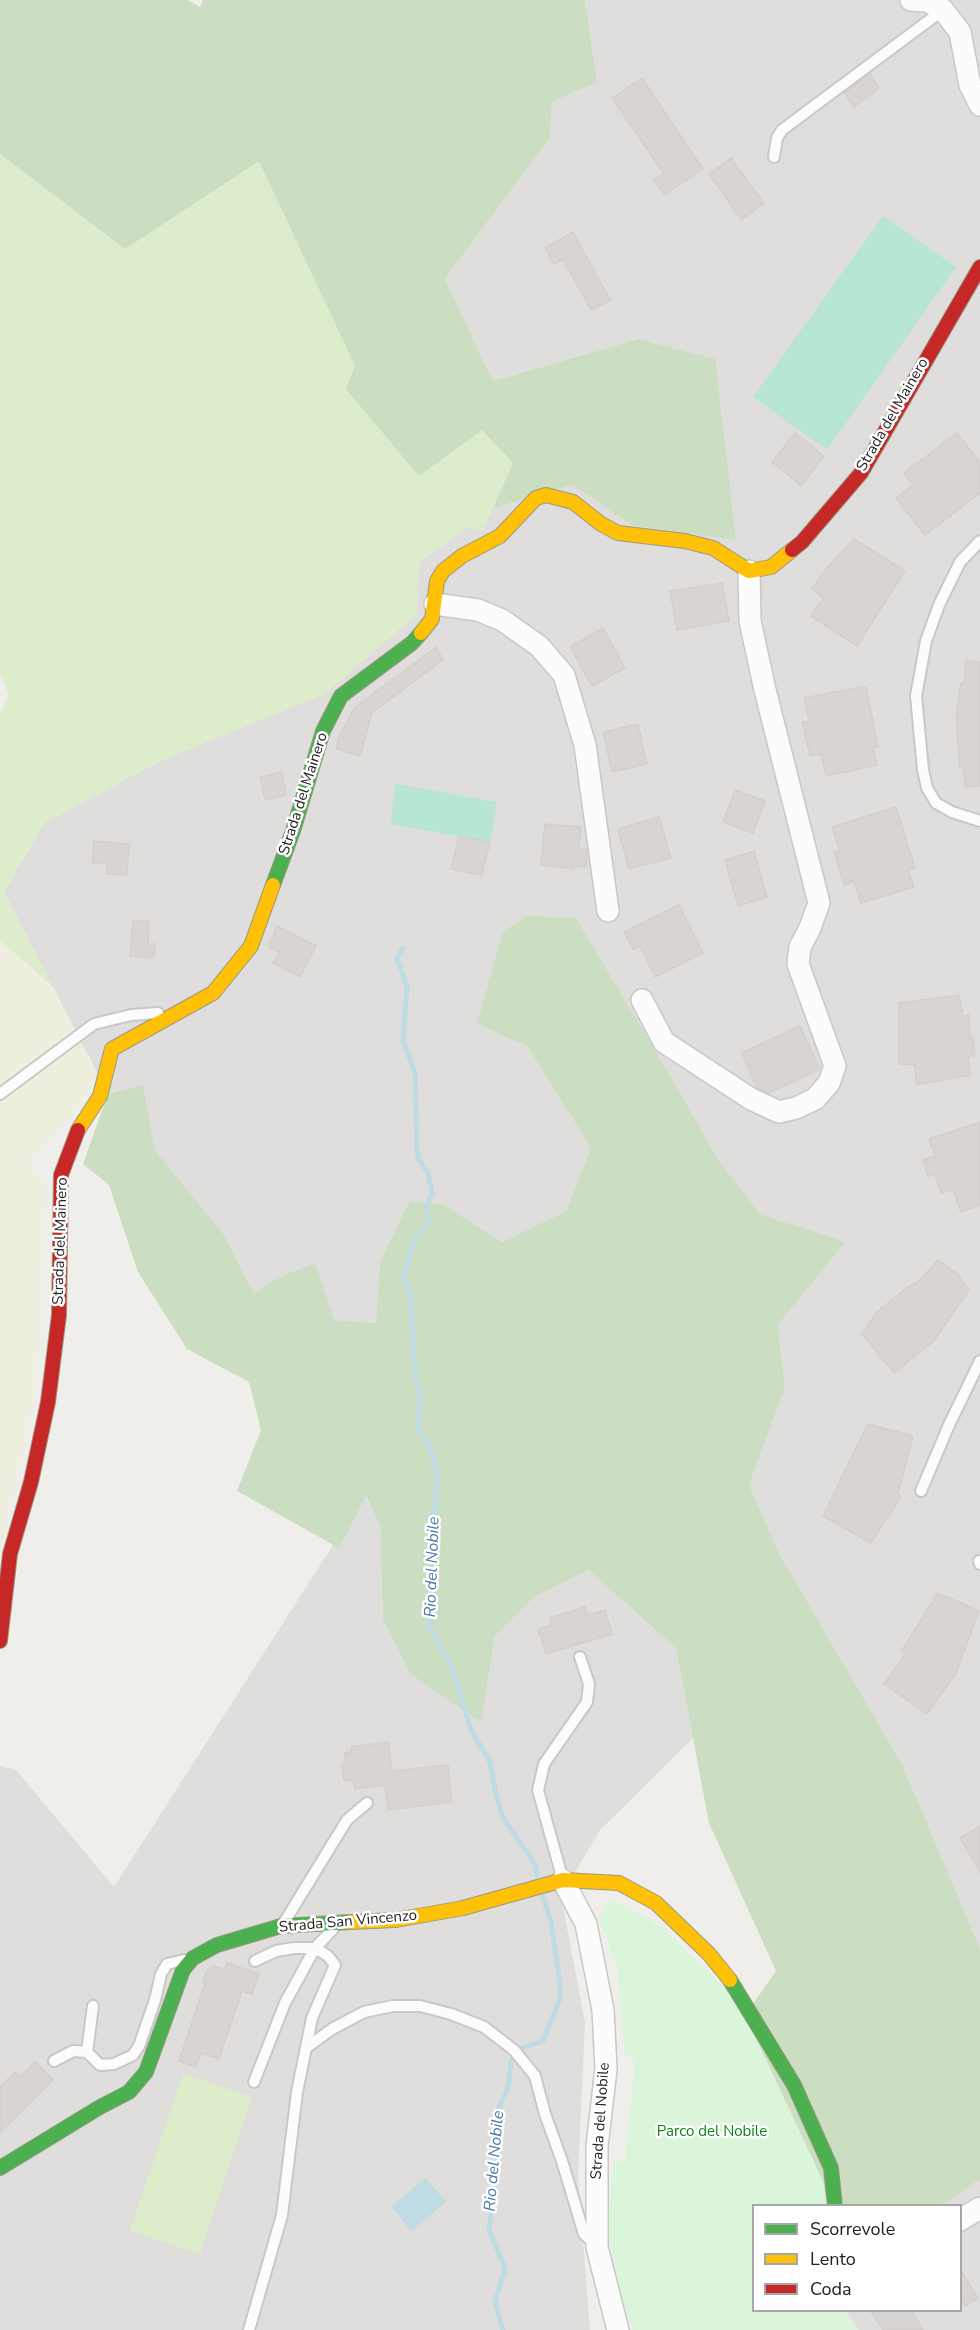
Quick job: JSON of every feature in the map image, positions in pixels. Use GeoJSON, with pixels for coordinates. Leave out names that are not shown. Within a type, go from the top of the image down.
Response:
{"type":"FeatureCollection","features":[{"type":"Feature","properties":{"kind":"street"},"geometry":{"type":"LineString","coordinates":[[911,0],[927,1],[943,10],[960,32],[970,85],[980,105]]}},
{"type":"Feature","properties":{"kind":"street","name":"Strada del Mainero"},"geometry":{"type":"LineString","coordinates":[[0,1641],[10,1554],[31,1482],[48,1402],[59,1315],[61,1175],[80,1125],[100,1096],[112,1049],[176,1016],[213,993],[251,946],[293,831],[323,731],[341,696],[412,643],[432,619],[437,581],[443,570],[462,556],[500,536],[536,498],[546,495],[573,502],[601,524],[618,533],[713,548],[749,571],[771,567],[802,542],[861,473],[980,267]]}},
{"type":"Feature","properties":{"kind":"street"},"geometry":{"type":"LineString","coordinates":[[642,1000],[664,1042],[751,1099],[779,1112],[796,1108],[815,1099],[829,1083],[835,1066],[798,964],[800,947],[819,903],[765,690],[750,621],[749,571]]}},
{"type":"Feature","properties":{"kind":"street"},"geometry":{"type":"LineString","coordinates":[[435,604],[478,610],[502,620],[539,646],[564,675],[585,745],[608,911]]}},
{"type":"Feature","properties":{"kind":"street","name":"Strada San Vincenzo"},"geometry":{"type":"LineString","coordinates":[[193,1958],[217,1945],[281,1926],[407,1918],[463,1908],[555,1882],[620,1883],[656,1903],[710,1954],[736,1987],[794,2085],[831,2168],[835,2204]]}},
{"type":"Feature","properties":{"kind":"street","name":"Strada del Nobile"},"geometry":{"type":"LineString","coordinates":[[555,1882],[586,1924],[603,2010],[606,2069],[597,2146],[597,2247],[618,2330]]}},
{"type":"Feature","properties":{"kind":"street"},"geometry":{"type":"LineString","coordinates":[[0,2168],[99,2107],[129,2092],[146,2072],[183,1970],[193,1958]]}},
{"type":"Feature","properties":{"kind":"street"},"geometry":{"type":"LineString","coordinates":[[962,2219],[980,2208]]}},
{"type":"Feature","properties":{"kind":"lane"},"geometry":{"type":"LineString","coordinates":[[774,158],[777,138],[782,130],[943,10]]}},
{"type":"Feature","properties":{"kind":"lane"},"geometry":{"type":"LineString","coordinates":[[980,542],[960,562],[939,605],[926,641],[916,696],[923,770],[927,788],[936,803],[952,812],[980,821]]}},
{"type":"Feature","properties":{"kind":"lane"},"geometry":{"type":"LineString","coordinates":[[0,1094],[94,1024],[131,1015],[159,1013],[176,1016]]}},
{"type":"Feature","properties":{"kind":"lane"},"geometry":{"type":"LineString","coordinates":[[921,1491],[980,1360]]}},
{"type":"Feature","properties":{"kind":"lane"},"geometry":{"type":"LineString","coordinates":[[555,1882],[538,1790],[544,1764],[587,1702],[589,1684],[579,1657]]}},
{"type":"Feature","properties":{"kind":"lane"},"geometry":{"type":"LineString","coordinates":[[281,1926],[347,1820],[367,1803]]}},
{"type":"Feature","properties":{"kind":"lane"},"geometry":{"type":"LineString","coordinates":[[254,2082],[285,2003],[315,1948],[341,1922]]}},
{"type":"Feature","properties":{"kind":"lane"},"geometry":{"type":"LineString","coordinates":[[249,2330],[280,2225],[297,2092],[312,2018],[335,1965],[328,1956],[315,1948],[276,1951],[255,1961]]}},
{"type":"Feature","properties":{"kind":"lane"},"geometry":{"type":"LineString","coordinates":[[54,2061],[73,2051],[87,2052],[100,2064],[114,2064],[133,2055],[139,2046],[155,2000],[161,1974],[167,1964],[193,1958]]}},
{"type":"Feature","properties":{"kind":"lane"},"geometry":{"type":"LineString","coordinates":[[87,2052],[93,2006]]}},
{"type":"Feature","properties":{"kind":"lane"},"geometry":{"type":"LineString","coordinates":[[306,2049],[332,2029],[364,2012],[393,2006],[420,2006],[451,2014],[484,2027],[517,2053],[535,2076],[584,2234],[597,2247]]}},
{"type":"Feature","properties":{"kind":"shaded area"},"geometry":{"type":"Polygon","coordinates":[[[585,0],[980,0],[980,1948],[902,1764],[780,1555],[749,1485],[785,1388],[778,1325],[844,1242],[760,1214],[717,1158],[576,918],[477,1024],[527,1046],[591,1148],[566,1211],[502,1242],[444,1205],[380,1262],[377,1323],[334,1320],[277,1278],[254,1294],[225,1236],[155,1150],[143,1086],[108,1094],[4,892],[45,822],[158,762],[417,614],[419,562],[493,508],[573,485],[631,525],[638,339],[493,381],[445,279],[550,138],[552,102],[597,82],[585,0]]]}},
{"type":"Feature","properties":{"kind":"shaded area"},"geometry":{"type":"Polygon","coordinates":[[[365,1495],[380,1526],[383,1620],[410,1674],[481,1721],[495,1636],[534,1597],[588,1570],[676,1648],[693,1738],[600,1830],[561,1896],[585,2022],[578,2176],[590,2330],[0,2330],[0,1766],[16,1770],[114,1887],[365,1495]]]}},
{"type":"Feature","properties":{"kind":"shaded area"},"geometry":{"type":"Polygon","coordinates":[[[980,2179],[980,2330],[859,2330],[847,2312],[962,2312],[962,2204],[944,2204],[980,2179]]]}},
{"type":"Feature","properties":{"kind":"green space"},"geometry":{"type":"Polygon","coordinates":[[[0,0],[188,0],[200,7],[203,0],[585,0],[597,82],[552,102],[550,138],[445,279],[493,381],[638,339],[715,359],[736,540],[631,525],[573,485],[493,508],[513,463],[482,430],[419,476],[346,389],[355,366],[259,161],[125,249],[0,154],[0,0]]]}},
{"type":"Feature","properties":{"kind":"green space"},"geometry":{"type":"Polygon","coordinates":[[[0,154],[125,249],[259,160],[355,366],[482,430],[513,463],[483,531],[467,528],[419,562],[417,614],[325,694],[158,762],[45,822],[4,892],[53,987],[0,940],[0,714],[9,695],[0,673],[0,154]]]}},
{"type":"Feature","properties":{"kind":"green space"},"geometry":{"type":"Polygon","coordinates":[[[883,216],[956,267],[827,450],[753,397],[883,216]]]}},
{"type":"Feature","properties":{"kind":"green space"},"geometry":{"type":"Polygon","coordinates":[[[396,784],[497,802],[490,842],[390,824],[396,784]]]}},
{"type":"Feature","properties":{"kind":"green space"},"geometry":{"type":"Polygon","coordinates":[[[526,916],[576,918],[717,1158],[760,1214],[845,1242],[778,1325],[785,1388],[749,1485],[780,1555],[902,1764],[980,1948],[980,2179],[944,2204],[752,2204],[752,2312],[847,2312],[859,2330],[634,2330],[621,2294],[668,2221],[700,2080],[776,1971],[709,1823],[676,1648],[588,1570],[534,1597],[495,1636],[481,1722],[410,1674],[383,1620],[380,1526],[366,1496],[339,1548],[237,1491],[261,1430],[249,1382],[187,1349],[138,1272],[109,1185],[83,1164],[108,1094],[143,1085],[155,1150],[225,1236],[254,1294],[277,1278],[315,1263],[334,1320],[376,1323],[380,1262],[410,1201],[444,1205],[502,1242],[566,1211],[591,1148],[527,1046],[477,1024],[503,932],[526,916]]]}},
{"type":"Feature","properties":{"kind":"green space"},"geometry":{"type":"Polygon","coordinates":[[[0,940],[53,987],[96,1072],[83,1101],[27,1165],[46,1181],[35,1388],[0,1552],[0,940]]]}},
{"type":"Feature","properties":{"kind":"green space","name":"Parco del Nobile"},"geometry":{"type":"Polygon","coordinates":[[[608,1900],[626,1906],[662,1928],[738,2000],[823,2181],[827,2204],[752,2204],[752,2312],[847,2312],[859,2330],[634,2330],[621,2294],[608,2230],[613,2162],[625,2161],[635,2061],[625,2055],[617,1965],[599,1920],[608,1900]]]}},
{"type":"Feature","properties":{"kind":"green space"},"geometry":{"type":"Polygon","coordinates":[[[183,2073],[252,2097],[200,2254],[130,2231],[183,2073]]]}},
{"type":"Feature","properties":{"kind":"water"},"geometry":{"type":"Polygon","coordinates":[[[426,2178],[446,2202],[411,2231],[391,2206],[426,2178]]]}},
{"type":"Feature","properties":{"kind":"building"},"geometry":{"type":"Polygon","coordinates":[[[870,74],[879,88],[854,107],[844,93],[870,74]]]}},
{"type":"Feature","properties":{"kind":"building"},"geometry":{"type":"Polygon","coordinates":[[[642,78],[703,169],[664,195],[654,180],[664,174],[612,98],[642,78]]]}},
{"type":"Feature","properties":{"kind":"building"},"geometry":{"type":"Polygon","coordinates":[[[731,158],[764,203],[742,220],[709,174],[731,158]]]}},
{"type":"Feature","properties":{"kind":"building"},"geometry":{"type":"Polygon","coordinates":[[[573,232],[610,300],[591,310],[563,259],[554,264],[545,248],[573,232]]]}},
{"type":"Feature","properties":{"kind":"building"},"geometry":{"type":"Polygon","coordinates":[[[795,433],[824,456],[801,486],[772,462],[795,433]]]}},
{"type":"Feature","properties":{"kind":"building"},"geometry":{"type":"Polygon","coordinates":[[[957,433],[980,463],[980,493],[925,535],[896,498],[913,485],[904,473],[957,433]]]}},
{"type":"Feature","properties":{"kind":"building"},"geometry":{"type":"Polygon","coordinates":[[[854,539],[905,571],[857,646],[811,616],[823,598],[812,589],[831,563],[854,539]]]}},
{"type":"Feature","properties":{"kind":"building"},"geometry":{"type":"Polygon","coordinates":[[[722,583],[729,621],[677,630],[670,591],[722,583]]]}},
{"type":"Feature","properties":{"kind":"building"},"geometry":{"type":"Polygon","coordinates":[[[603,628],[625,668],[592,686],[570,647],[603,628]]]}},
{"type":"Feature","properties":{"kind":"building"},"geometry":{"type":"Polygon","coordinates":[[[436,647],[443,660],[372,713],[360,756],[336,749],[339,737],[355,707],[436,647]]]}},
{"type":"Feature","properties":{"kind":"building"},"geometry":{"type":"Polygon","coordinates":[[[966,660],[980,662],[980,786],[965,787],[963,767],[960,767],[956,717],[961,683],[964,683],[966,660]]]}},
{"type":"Feature","properties":{"kind":"building"},"geometry":{"type":"Polygon","coordinates":[[[866,686],[878,747],[873,748],[877,765],[826,776],[821,754],[810,756],[802,722],[809,721],[804,698],[866,686]]]}},
{"type":"Feature","properties":{"kind":"building"},"geometry":{"type":"Polygon","coordinates":[[[638,724],[647,764],[612,772],[603,732],[638,724]]]}},
{"type":"Feature","properties":{"kind":"building"},"geometry":{"type":"Polygon","coordinates":[[[282,772],[286,795],[265,800],[260,777],[282,772]]]}},
{"type":"Feature","properties":{"kind":"building"},"geometry":{"type":"Polygon","coordinates":[[[735,790],[765,801],[753,833],[723,822],[735,790]]]}},
{"type":"Feature","properties":{"kind":"building"},"geometry":{"type":"Polygon","coordinates":[[[896,807],[915,868],[908,870],[914,887],[861,903],[854,881],[844,885],[834,852],[840,851],[832,827],[896,807]]]}},
{"type":"Feature","properties":{"kind":"building"},"geometry":{"type":"Polygon","coordinates":[[[659,817],[671,858],[629,869],[618,829],[659,817]]]}},
{"type":"Feature","properties":{"kind":"building"},"geometry":{"type":"Polygon","coordinates":[[[545,824],[581,827],[579,849],[587,850],[586,867],[574,866],[574,869],[541,865],[545,824]]]}},
{"type":"Feature","properties":{"kind":"building"},"geometry":{"type":"Polygon","coordinates":[[[459,836],[490,842],[482,875],[451,869],[459,836]]]}},
{"type":"Feature","properties":{"kind":"building"},"geometry":{"type":"Polygon","coordinates":[[[94,841],[129,844],[127,875],[107,874],[107,864],[92,863],[94,841]]]}},
{"type":"Feature","properties":{"kind":"building"},"geometry":{"type":"Polygon","coordinates":[[[754,851],[767,897],[738,906],[725,860],[754,851]]]}},
{"type":"Feature","properties":{"kind":"building"},"geometry":{"type":"Polygon","coordinates":[[[679,905],[703,953],[655,977],[640,946],[633,949],[624,932],[679,905]]]}},
{"type":"Feature","properties":{"kind":"building"},"geometry":{"type":"Polygon","coordinates":[[[133,920],[149,921],[148,944],[155,944],[154,958],[130,956],[133,920]]]}},
{"type":"Feature","properties":{"kind":"building"},"geometry":{"type":"Polygon","coordinates":[[[277,926],[316,946],[300,977],[273,963],[279,952],[269,947],[277,926]]]}},
{"type":"Feature","properties":{"kind":"building"},"geometry":{"type":"Polygon","coordinates":[[[959,995],[963,1016],[969,1015],[970,1038],[973,1037],[975,1055],[968,1057],[970,1075],[916,1085],[915,1065],[899,1064],[899,1003],[959,995]]]}},
{"type":"Feature","properties":{"kind":"building"},"geometry":{"type":"Polygon","coordinates":[[[800,1026],[820,1069],[769,1093],[757,1088],[742,1053],[800,1026]]]}},
{"type":"Feature","properties":{"kind":"building"},"geometry":{"type":"Polygon","coordinates":[[[980,1122],[980,1205],[961,1212],[953,1190],[941,1193],[935,1175],[928,1176],[923,1160],[935,1156],[929,1139],[980,1122]]]}},
{"type":"Feature","properties":{"kind":"building"},"geometry":{"type":"Polygon","coordinates":[[[938,1260],[958,1274],[969,1290],[933,1342],[894,1373],[862,1334],[876,1313],[906,1288],[918,1282],[938,1260]]]}},
{"type":"Feature","properties":{"kind":"building"},"geometry":{"type":"Polygon","coordinates":[[[868,1424],[913,1436],[898,1494],[901,1496],[871,1543],[823,1516],[868,1424]]]}},
{"type":"Feature","properties":{"kind":"building"},"geometry":{"type":"Polygon","coordinates":[[[938,1593],[979,1611],[956,1673],[927,1714],[884,1684],[906,1653],[902,1650],[938,1593]]]}},
{"type":"Feature","properties":{"kind":"building"},"geometry":{"type":"Polygon","coordinates":[[[585,1607],[587,1615],[605,1610],[612,1634],[546,1654],[538,1629],[552,1625],[550,1618],[585,1607]]]}},
{"type":"Feature","properties":{"kind":"building"},"geometry":{"type":"Polygon","coordinates":[[[388,1742],[392,1771],[448,1765],[452,1802],[388,1810],[385,1785],[355,1789],[354,1780],[344,1781],[342,1764],[346,1764],[344,1753],[352,1752],[351,1747],[388,1742]]]}},
{"type":"Feature","properties":{"kind":"building"},"geometry":{"type":"Polygon","coordinates":[[[980,1826],[980,1872],[960,1838],[980,1826]]]}},
{"type":"Feature","properties":{"kind":"building"},"geometry":{"type":"Polygon","coordinates":[[[227,1963],[259,1974],[252,1994],[242,1991],[219,2059],[201,2053],[196,2067],[179,2061],[205,1983],[203,1983],[207,1970],[214,1966],[225,1970],[227,1963]]]}},
{"type":"Feature","properties":{"kind":"building"},"geometry":{"type":"Polygon","coordinates":[[[35,2062],[53,2079],[0,2132],[0,2087],[15,2072],[20,2077],[35,2062]]]}},
{"type":"Feature","properties":{"kind":"building"},"geometry":{"type":"Polygon","coordinates":[[[962,2272],[978,2298],[965,2306],[962,2302],[962,2272]]]}},
{"type":"Feature","properties":{"kind":"building"},"geometry":{"type":"Polygon","coordinates":[[[871,2312],[912,2312],[923,2330],[883,2330],[871,2312]]]}},
{"type":"Feature","properties":{"kind":"waterway","name":"Rio del Nobile"},"geometry":{"type":"LineString","coordinates":[[403,948],[397,958],[407,987],[403,1040],[415,1073],[417,1150],[419,1160],[428,1173],[432,1192],[426,1209],[429,1222],[414,1240],[403,1279],[410,1289],[416,1379],[420,1395],[418,1429],[428,1442],[437,1473],[429,1606],[430,1629],[451,1664],[471,1730],[490,1762],[503,1818],[535,1864],[537,1875]]}},
{"type":"Feature","properties":{"kind":"waterway","name":"Rio del Nobile"},"geometry":{"type":"LineString","coordinates":[[503,2330],[495,2302],[505,2268],[489,2230],[502,2126],[499,2107],[508,2088],[511,2061],[522,2048],[543,2041],[560,1999],[560,1982],[551,1923],[542,1893]]}},
{"type":"Feature","properties":{"kind":"traffic: fast"},"geometry":{"type":"LineString","coordinates":[[273,885],[293,831],[323,731],[341,696],[412,643],[421,633]]}},
{"type":"Feature","properties":{"kind":"traffic: fast"},"geometry":{"type":"LineString","coordinates":[[0,2168],[129,2092],[146,2072],[183,1970],[193,1958],[217,1945],[281,1926],[350,1922]]}},
{"type":"Feature","properties":{"kind":"traffic: fast"},"geometry":{"type":"LineString","coordinates":[[730,1980],[794,2085],[831,2168],[835,2204]]}},
{"type":"Feature","properties":{"kind":"traffic: slow"},"geometry":{"type":"LineString","coordinates":[[421,633],[432,619],[437,581],[443,571],[462,556],[500,536],[536,498],[546,495],[573,502],[601,524],[618,533],[685,541],[713,548],[749,571],[771,567],[792,550]]}},
{"type":"Feature","properties":{"kind":"traffic: slow"},"geometry":{"type":"LineString","coordinates":[[78,1130],[100,1096],[112,1049],[213,993],[251,946],[273,885]]}},
{"type":"Feature","properties":{"kind":"traffic: slow"},"geometry":{"type":"LineString","coordinates":[[350,1922],[396,1920],[463,1908],[563,1880],[619,1883],[656,1903],[709,1954],[730,1980]]}},
{"type":"Feature","properties":{"kind":"traffic: jam"},"geometry":{"type":"LineString","coordinates":[[792,550],[802,542],[861,473],[980,267]]}},
{"type":"Feature","properties":{"kind":"traffic: jam"},"geometry":{"type":"LineString","coordinates":[[0,1641],[10,1554],[31,1482],[48,1402],[59,1315],[61,1175],[78,1130]]}}]}
